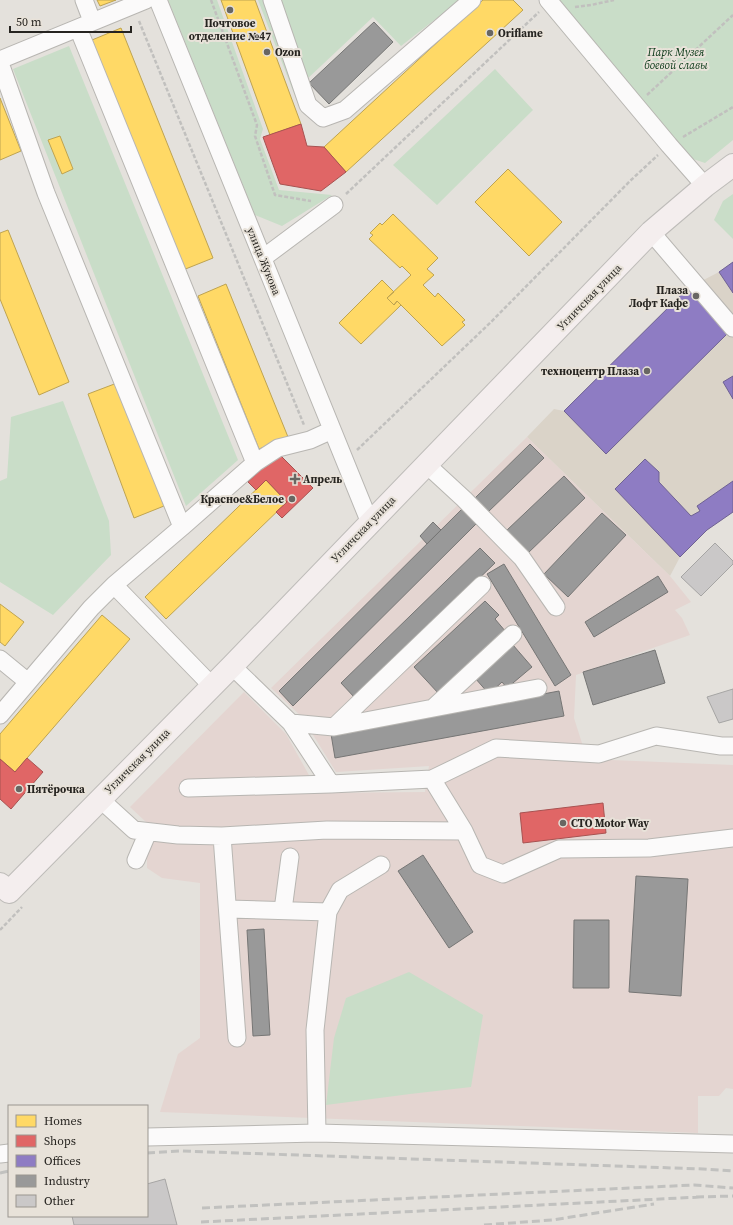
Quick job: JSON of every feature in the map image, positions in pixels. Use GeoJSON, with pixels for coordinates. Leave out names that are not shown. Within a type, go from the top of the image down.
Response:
{"type":"FeatureCollection","features":[{"type":"Feature","properties":{"kind":"main road","name":"Угличская улица"},"geometry":{"type":"LineString","coordinates":[[3,892],[100,799],[232,666],[651,232],[733,164]]}},
{"type":"Feature","properties":{"kind":"street"},"geometry":{"type":"LineString","coordinates":[[84,0],[85,25],[255,463]]}},
{"type":"Feature","properties":{"kind":"street","name":"улица Жукова"},"geometry":{"type":"LineString","coordinates":[[158,0],[370,523]]}},
{"type":"Feature","properties":{"kind":"street"},"geometry":{"type":"LineString","coordinates":[[272,0],[308,105],[323,118],[345,110],[472,0]]}},
{"type":"Feature","properties":{"kind":"street"},"geometry":{"type":"LineString","coordinates":[[549,1],[705,186]]}},
{"type":"Feature","properties":{"kind":"street"},"geometry":{"type":"LineString","coordinates":[[0,60],[139,3]]}},
{"type":"Feature","properties":{"kind":"street"},"geometry":{"type":"LineString","coordinates":[[0,64],[46,193],[182,527]]}},
{"type":"Feature","properties":{"kind":"street"},"geometry":{"type":"LineString","coordinates":[[263,258],[334,204]]}},
{"type":"Feature","properties":{"kind":"street"},"geometry":{"type":"LineString","coordinates":[[651,232],[733,328]]}},
{"type":"Feature","properties":{"kind":"street"},"geometry":{"type":"LineString","coordinates":[[0,715],[91,608],[114,585],[255,463],[278,448],[310,440],[332,430]]}},
{"type":"Feature","properties":{"kind":"street"},"geometry":{"type":"LineString","coordinates":[[426,464],[464,499],[522,558],[556,607]]}},
{"type":"Feature","properties":{"kind":"street"},"geometry":{"type":"LineString","coordinates":[[114,585],[212,686]]}},
{"type":"Feature","properties":{"kind":"street"},"geometry":{"type":"LineString","coordinates":[[334,727],[482,585]]}},
{"type":"Feature","properties":{"kind":"street"},"geometry":{"type":"LineString","coordinates":[[433,708],[513,634]]}},
{"type":"Feature","properties":{"kind":"street"},"geometry":{"type":"LineString","coordinates":[[0,659],[28,682]]}},
{"type":"Feature","properties":{"kind":"street"},"geometry":{"type":"LineString","coordinates":[[232,666],[291,723],[331,784]]}},
{"type":"Feature","properties":{"kind":"street"},"geometry":{"type":"LineString","coordinates":[[291,723],[334,727],[538,688]]}},
{"type":"Feature","properties":{"kind":"street"},"geometry":{"type":"LineString","coordinates":[[188,788],[331,784],[432,779],[496,748],[599,754],[656,736],[721,746],[733,746]]}},
{"type":"Feature","properties":{"kind":"street"},"geometry":{"type":"LineString","coordinates":[[432,779],[464,832],[480,865],[503,874],[559,849],[649,848],[733,838]]}},
{"type":"Feature","properties":{"kind":"street"},"geometry":{"type":"LineString","coordinates":[[100,799],[134,830],[178,836],[222,836],[327,830],[464,832]]}},
{"type":"Feature","properties":{"kind":"street"},"geometry":{"type":"LineString","coordinates":[[136,860],[148,832]]}},
{"type":"Feature","properties":{"kind":"street"},"geometry":{"type":"LineString","coordinates":[[222,836],[237,1038]]}},
{"type":"Feature","properties":{"kind":"street"},"geometry":{"type":"LineString","coordinates":[[283,910],[290,856]]}},
{"type":"Feature","properties":{"kind":"street"},"geometry":{"type":"LineString","coordinates":[[316,1134],[316,1030],[328,912],[340,890],[381,864]]}},
{"type":"Feature","properties":{"kind":"street"},"geometry":{"type":"LineString","coordinates":[[228,908],[328,912]]}},
{"type":"Feature","properties":{"kind":"street"},"geometry":{"type":"LineString","coordinates":[[148,1137],[316,1134],[733,1144]]}},
{"type":"Feature","properties":{"kind":"path"},"geometry":{"type":"LineString","coordinates":[[549,1],[572,8],[592,6],[614,0]]}},
{"type":"Feature","properties":{"kind":"path"},"geometry":{"type":"LineString","coordinates":[[139,3],[310,440]]}},
{"type":"Feature","properties":{"kind":"path"},"geometry":{"type":"LineString","coordinates":[[636,106],[733,14]]}},
{"type":"Feature","properties":{"kind":"path"},"geometry":{"type":"LineString","coordinates":[[345,461],[491,322],[630,181],[669,145],[733,107]]}},
{"type":"Feature","properties":{"kind":"shaded area"},"geometry":{"type":"Polygon","coordinates":[[[733,262],[733,512],[707,530],[680,557],[670,576],[527,437],[554,409],[564,411],[688,288],[719,272],[733,262]]]}},
{"type":"Feature","properties":{"kind":"shaded area"},"geometry":{"type":"Polygon","coordinates":[[[527,437],[670,576],[691,602],[675,610],[682,618],[690,635],[576,675],[574,718],[587,759],[733,765],[733,1089],[726,1088],[719,1096],[698,1096],[698,1133],[160,1112],[178,1054],[200,1038],[200,883],[162,878],[147,868],[147,823],[130,807],[244,692],[286,734],[319,793],[425,792],[429,766],[336,772],[302,717],[271,688],[527,437]]]}},
{"type":"Feature","properties":{"kind":"green space"},"geometry":{"type":"Polygon","coordinates":[[[168,0],[217,0],[263,129],[260,139],[279,190],[332,195],[282,226],[255,215],[168,0]]]}},
{"type":"Feature","properties":{"kind":"green space"},"geometry":{"type":"Polygon","coordinates":[[[258,0],[460,0],[401,46],[373,17],[305,81],[311,95],[298,104],[258,0]]]}},
{"type":"Feature","properties":{"kind":"green space","name":"Парк Музея боевой славы"},"geometry":{"type":"Polygon","coordinates":[[[556,0],[733,0],[733,140],[705,163],[693,159],[621,80],[556,0]]]}},
{"type":"Feature","properties":{"kind":"green space"},"geometry":{"type":"Polygon","coordinates":[[[69,46],[238,460],[186,506],[13,69],[69,46]]]}},
{"type":"Feature","properties":{"kind":"green space"},"geometry":{"type":"Polygon","coordinates":[[[495,69],[533,110],[437,205],[393,165],[495,69]]]}},
{"type":"Feature","properties":{"kind":"green space"},"geometry":{"type":"Polygon","coordinates":[[[733,194],[733,239],[714,220],[723,201],[733,194]]]}},
{"type":"Feature","properties":{"kind":"green space"},"geometry":{"type":"Polygon","coordinates":[[[63,401],[109,521],[111,555],[53,615],[0,582],[0,481],[7,478],[11,417],[63,401]]]}},
{"type":"Feature","properties":{"kind":"green space"},"geometry":{"type":"Polygon","coordinates":[[[409,972],[483,1015],[471,1087],[326,1105],[334,1038],[346,998],[409,972]]]}},
{"type":"Feature","properties":{"kind":"building: Homes"},"geometry":{"type":"Polygon","coordinates":[[[97,0],[116,0],[100,6],[97,0]]]}},
{"type":"Feature","properties":{"kind":"building: Homes"},"geometry":{"type":"Polygon","coordinates":[[[221,0],[255,0],[301,124],[270,135],[221,0]]]}},
{"type":"Feature","properties":{"kind":"building: Homes"},"geometry":{"type":"Polygon","coordinates":[[[483,0],[513,0],[523,10],[346,172],[324,147],[483,0]]]}},
{"type":"Feature","properties":{"kind":"building: Homes"},"geometry":{"type":"Polygon","coordinates":[[[121,28],[213,258],[183,270],[92,40],[121,28]]]}},
{"type":"Feature","properties":{"kind":"building: Homes"},"geometry":{"type":"Polygon","coordinates":[[[0,98],[21,151],[0,160],[0,98]]]}},
{"type":"Feature","properties":{"kind":"building: Homes"},"geometry":{"type":"Polygon","coordinates":[[[60,136],[73,169],[62,174],[48,140],[60,136]]]}},
{"type":"Feature","properties":{"kind":"building: Homes"},"geometry":{"type":"Polygon","coordinates":[[[508,169],[562,222],[529,256],[475,202],[508,169]]]}},
{"type":"Feature","properties":{"kind":"building: Homes"},"geometry":{"type":"Polygon","coordinates":[[[393,214],[438,258],[427,269],[434,275],[423,285],[435,297],[438,293],[465,320],[462,322],[465,325],[442,346],[397,301],[394,305],[387,298],[411,275],[402,266],[400,268],[369,239],[373,235],[370,233],[380,223],[382,225],[393,214]]]}},
{"type":"Feature","properties":{"kind":"building: Homes"},"geometry":{"type":"Polygon","coordinates":[[[8,230],[69,382],[39,395],[0,299],[0,233],[8,230]]]}},
{"type":"Feature","properties":{"kind":"building: Homes"},"geometry":{"type":"Polygon","coordinates":[[[382,280],[394,292],[387,298],[394,305],[397,301],[401,305],[361,344],[339,323],[382,280]]]}},
{"type":"Feature","properties":{"kind":"building: Homes"},"geometry":{"type":"Polygon","coordinates":[[[226,284],[288,437],[259,449],[198,296],[226,284]]]}},
{"type":"Feature","properties":{"kind":"building: Homes"},"geometry":{"type":"Polygon","coordinates":[[[117,383],[164,506],[134,518],[88,394],[117,383]]]}},
{"type":"Feature","properties":{"kind":"building: Homes"},"geometry":{"type":"Polygon","coordinates":[[[266,480],[287,502],[166,619],[145,597],[266,480]]]}},
{"type":"Feature","properties":{"kind":"building: Homes"},"geometry":{"type":"Polygon","coordinates":[[[0,604],[24,622],[5,646],[0,642],[0,604]]]}},
{"type":"Feature","properties":{"kind":"building: Homes"},"geometry":{"type":"Polygon","coordinates":[[[102,615],[130,639],[15,772],[0,759],[0,734],[102,615]]]}},
{"type":"Feature","properties":{"kind":"building: Shops"},"geometry":{"type":"Polygon","coordinates":[[[301,124],[307,146],[324,147],[346,172],[321,191],[280,184],[263,137],[301,124]]]}},
{"type":"Feature","properties":{"kind":"building: Shops"},"geometry":{"type":"Polygon","coordinates":[[[278,453],[313,488],[282,518],[276,512],[287,502],[266,480],[256,490],[248,482],[278,453]]]}},
{"type":"Feature","properties":{"kind":"building: Shops"},"geometry":{"type":"Polygon","coordinates":[[[27,758],[43,772],[11,809],[0,799],[0,759],[15,772],[27,758]]]}},
{"type":"Feature","properties":{"kind":"building: Shops","name":"СТО Motor Way"},"geometry":{"type":"Polygon","coordinates":[[[603,803],[606,833],[523,843],[520,813],[603,803]]]}},
{"type":"Feature","properties":{"kind":"building: Offices"},"geometry":{"type":"Polygon","coordinates":[[[733,262],[733,293],[719,272],[733,262]]]}},
{"type":"Feature","properties":{"kind":"building: Offices","name":"техноцентр Плаза"},"geometry":{"type":"Polygon","coordinates":[[[688,288],[730,331],[606,454],[564,411],[688,288]]]}},
{"type":"Feature","properties":{"kind":"building: Offices"},"geometry":{"type":"Polygon","coordinates":[[[733,376],[733,399],[723,382],[733,376]]]}},
{"type":"Feature","properties":{"kind":"building: Offices"},"geometry":{"type":"Polygon","coordinates":[[[645,459],[659,472],[659,482],[691,516],[700,511],[697,506],[733,481],[733,512],[707,530],[680,557],[615,489],[645,459]]]}},
{"type":"Feature","properties":{"kind":"building: Industry"},"geometry":{"type":"Polygon","coordinates":[[[374,22],[393,42],[329,104],[309,83],[374,22]]]}},
{"type":"Feature","properties":{"kind":"building: Industry"},"geometry":{"type":"Polygon","coordinates":[[[530,444],[544,458],[487,513],[474,499],[530,444]]]}},
{"type":"Feature","properties":{"kind":"building: Industry"},"geometry":{"type":"Polygon","coordinates":[[[564,476],[585,498],[527,554],[506,531],[564,476]]]}},
{"type":"Feature","properties":{"kind":"building: Industry"},"geometry":{"type":"Polygon","coordinates":[[[463,508],[478,522],[293,706],[279,691],[463,508]]]}},
{"type":"Feature","properties":{"kind":"building: Industry"},"geometry":{"type":"Polygon","coordinates":[[[602,513],[626,535],[568,597],[544,574],[602,513]]]}},
{"type":"Feature","properties":{"kind":"building: Industry"},"geometry":{"type":"Polygon","coordinates":[[[433,522],[441,530],[427,544],[420,536],[433,522]]]}},
{"type":"Feature","properties":{"kind":"building: Industry"},"geometry":{"type":"Polygon","coordinates":[[[480,548],[495,563],[355,698],[341,683],[480,548]]]}},
{"type":"Feature","properties":{"kind":"building: Industry"},"geometry":{"type":"Polygon","coordinates":[[[504,564],[571,675],[555,686],[487,574],[504,564]]]}},
{"type":"Feature","properties":{"kind":"building: Industry"},"geometry":{"type":"Polygon","coordinates":[[[658,576],[668,592],[594,637],[585,622],[658,576]]]}},
{"type":"Feature","properties":{"kind":"building: Industry"},"geometry":{"type":"Polygon","coordinates":[[[485,601],[499,615],[495,619],[506,632],[439,694],[414,667],[485,601]]]}},
{"type":"Feature","properties":{"kind":"building: Industry"},"geometry":{"type":"Polygon","coordinates":[[[513,645],[532,667],[507,688],[502,682],[489,694],[475,678],[513,645]]]}},
{"type":"Feature","properties":{"kind":"building: Industry"},"geometry":{"type":"Polygon","coordinates":[[[655,650],[665,683],[593,705],[583,672],[655,650]]]}},
{"type":"Feature","properties":{"kind":"building: Industry"},"geometry":{"type":"Polygon","coordinates":[[[559,691],[564,716],[335,758],[331,734],[559,691]]]}},
{"type":"Feature","properties":{"kind":"building: Industry"},"geometry":{"type":"Polygon","coordinates":[[[423,855],[473,932],[449,948],[398,871],[423,855]]]}},
{"type":"Feature","properties":{"kind":"building: Industry"},"geometry":{"type":"Polygon","coordinates":[[[636,876],[688,879],[681,996],[629,992],[636,876]]]}},
{"type":"Feature","properties":{"kind":"building: Industry"},"geometry":{"type":"Polygon","coordinates":[[[574,920],[609,920],[609,988],[573,988],[574,920]]]}},
{"type":"Feature","properties":{"kind":"building: Industry"},"geometry":{"type":"Polygon","coordinates":[[[264,929],[270,1035],[253,1036],[247,930],[264,929]]]}},
{"type":"Feature","properties":{"kind":"building: Other"},"geometry":{"type":"Polygon","coordinates":[[[715,543],[733,561],[733,564],[701,596],[681,577],[715,543]]]}},
{"type":"Feature","properties":{"kind":"building: Other"},"geometry":{"type":"Polygon","coordinates":[[[733,689],[733,719],[719,723],[707,697],[733,689]]]}},
{"type":"Feature","properties":{"kind":"building: Other"},"geometry":{"type":"Polygon","coordinates":[[[165,1179],[177,1225],[74,1225],[72,1217],[148,1217],[148,1184],[165,1179]]]}},
{"type":"Feature","properties":{"kind":"railway"},"geometry":{"type":"LineString","coordinates":[[148,1153],[181,1151],[733,1171]]}},
{"type":"Feature","properties":{"kind":"railway"},"geometry":{"type":"LineString","coordinates":[[0,1173],[8,1171]]}},
{"type":"Feature","properties":{"kind":"railway"},"geometry":{"type":"LineString","coordinates":[[202,1208],[694,1185],[733,1188]]}},
{"type":"Feature","properties":{"kind":"railway"},"geometry":{"type":"LineString","coordinates":[[696,1197],[733,1196]]}},
{"type":"Feature","properties":{"kind":"railway"},"geometry":{"type":"LineString","coordinates":[[201,1222],[700,1197]]}},
{"type":"Feature","properties":{"kind":"railway"},"geometry":{"type":"LineString","coordinates":[[484,1225],[552,1220],[654,1204]]}},
{"type":"Feature","properties":{"kind":"place","name":"Почтовое отделение №47"},"geometry":{"type":"Point","coordinates":[230,10]}},
{"type":"Feature","properties":{"kind":"place","name":"Oriflame"},"geometry":{"type":"Point","coordinates":[490,33]}},
{"type":"Feature","properties":{"kind":"place","name":"Ozon"},"geometry":{"type":"Point","coordinates":[267,52]}},
{"type":"Feature","properties":{"kind":"place","name":"Плаза Лофт Кафе"},"geometry":{"type":"Point","coordinates":[696,296]}},
{"type":"Feature","properties":{"kind":"place","name":"техноцентр Плаза"},"geometry":{"type":"Point","coordinates":[647,371]}},
{"type":"Feature","properties":{"kind":"place","name":"Апрель"},"geometry":{"type":"Point","coordinates":[295,479]}},
{"type":"Feature","properties":{"kind":"place","name":"Красное&Белое"},"geometry":{"type":"Point","coordinates":[292,499]}},
{"type":"Feature","properties":{"kind":"place","name":"Пятёрочка"},"geometry":{"type":"Point","coordinates":[19,789]}},
{"type":"Feature","properties":{"kind":"place","name":"СТО Motor Way"},"geometry":{"type":"Point","coordinates":[563,823]}}]}
